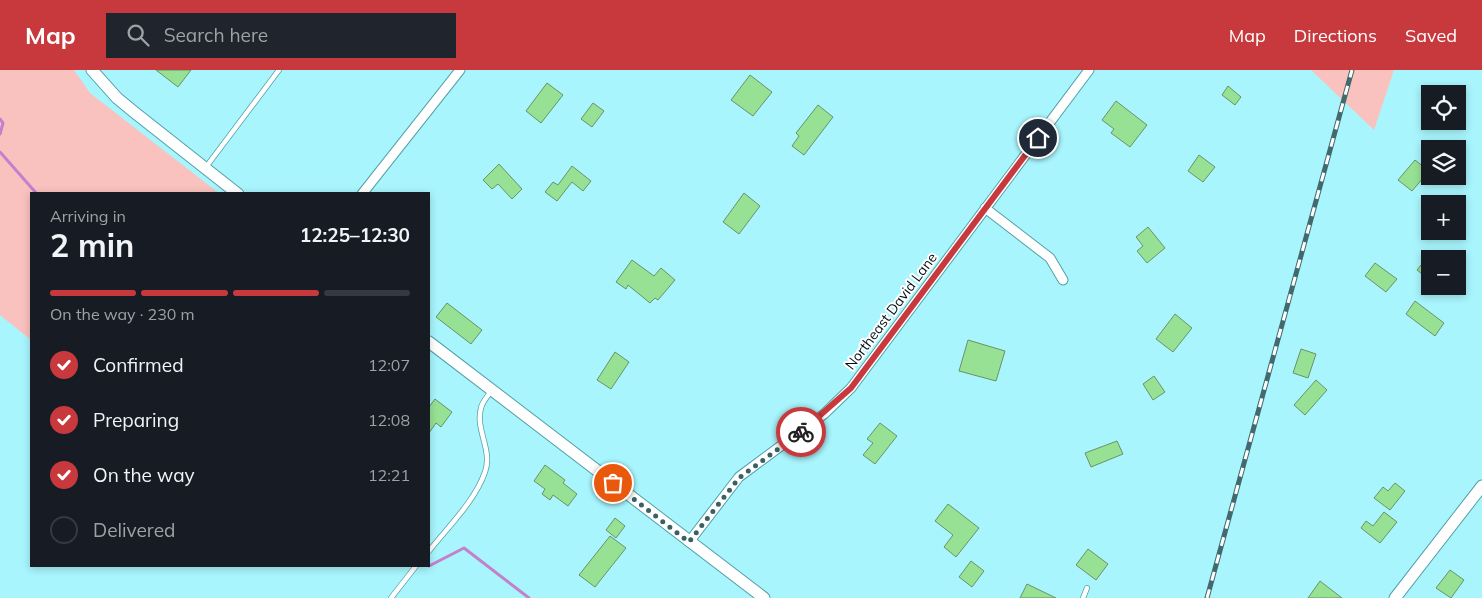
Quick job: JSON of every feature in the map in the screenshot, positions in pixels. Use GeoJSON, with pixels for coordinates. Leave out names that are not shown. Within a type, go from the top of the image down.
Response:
{"type":"FeatureCollection","features":[{"type":"Feature","properties":{"kind":"street"},"geometry":{"type":"LineString","coordinates":[[92,70],[117,98],[235,192]]}},
{"type":"Feature","properties":{"kind":"street"},"geometry":{"type":"LineString","coordinates":[[364,192],[460,70]]}},
{"type":"Feature","properties":{"kind":"street","name":"Northeast David Lane"},"geometry":{"type":"LineString","coordinates":[[689,542],[739,478],[813,422],[851,388],[1089,70]]}},
{"type":"Feature","properties":{"kind":"street"},"geometry":{"type":"LineString","coordinates":[[985,208],[1050,258],[1063,280]]}},
{"type":"Feature","properties":{"kind":"street"},"geometry":{"type":"LineString","coordinates":[[430,343],[764,598]]}},
{"type":"Feature","properties":{"kind":"street"},"geometry":{"type":"LineString","coordinates":[[1395,598],[1482,486]]}},
{"type":"Feature","properties":{"kind":"lane"},"geometry":{"type":"LineString","coordinates":[[205,168],[279,70]]}},
{"type":"Feature","properties":{"kind":"lane"},"geometry":{"type":"LineString","coordinates":[[430,549],[472,497],[486,472],[488,452],[482,428],[481,408],[492,390]]}},
{"type":"Feature","properties":{"kind":"lane"},"geometry":{"type":"LineString","coordinates":[[391,598],[415,567]]}},
{"type":"Feature","properties":{"kind":"lane"},"geometry":{"type":"LineString","coordinates":[[1083,598],[1086,588]]}},
{"type":"Feature","properties":{"kind":"shaded area"},"geometry":{"type":"Polygon","coordinates":[[[0,70],[74,70],[90,93],[217,192],[30,192],[30,339],[0,315],[0,70]]]}},
{"type":"Feature","properties":{"kind":"shaded area"},"geometry":{"type":"Polygon","coordinates":[[[1311,70],[1394,70],[1374,130],[1311,70]]]}},
{"type":"Feature","properties":{"kind":"building"},"geometry":{"type":"Polygon","coordinates":[[[156,70],[191,70],[178,87],[156,70]]]}},
{"type":"Feature","properties":{"kind":"building"},"geometry":{"type":"Polygon","coordinates":[[[750,75],[772,92],[753,116],[731,100],[750,75]]]}},
{"type":"Feature","properties":{"kind":"building"},"geometry":{"type":"Polygon","coordinates":[[[547,83],[563,95],[541,123],[526,111],[547,83]]]}},
{"type":"Feature","properties":{"kind":"building"},"geometry":{"type":"Polygon","coordinates":[[[1228,86],[1241,97],[1235,105],[1222,95],[1228,86]]]}},
{"type":"Feature","properties":{"kind":"building"},"geometry":{"type":"Polygon","coordinates":[[[1116,101],[1147,125],[1130,147],[1111,133],[1114,129],[1102,120],[1116,101]]]}},
{"type":"Feature","properties":{"kind":"building"},"geometry":{"type":"Polygon","coordinates":[[[593,103],[604,111],[592,127],[581,119],[593,103]]]}},
{"type":"Feature","properties":{"kind":"building"},"geometry":{"type":"Polygon","coordinates":[[[818,105],[833,117],[804,155],[792,146],[799,136],[796,133],[818,105]]]}},
{"type":"Feature","properties":{"kind":"building"},"geometry":{"type":"Polygon","coordinates":[[[1199,155],[1215,167],[1203,182],[1188,171],[1199,155]]]}},
{"type":"Feature","properties":{"kind":"building"},"geometry":{"type":"Polygon","coordinates":[[[1415,160],[1421,165],[1421,180],[1412,191],[1398,180],[1415,160]]]}},
{"type":"Feature","properties":{"kind":"building"},"geometry":{"type":"Polygon","coordinates":[[[499,164],[522,189],[512,199],[498,184],[492,189],[483,180],[499,164]]]}},
{"type":"Feature","properties":{"kind":"building"},"geometry":{"type":"Polygon","coordinates":[[[572,166],[591,181],[583,191],[572,182],[557,201],[545,192],[553,182],[558,185],[572,166]]]}},
{"type":"Feature","properties":{"kind":"building"},"geometry":{"type":"Polygon","coordinates":[[[744,193],[760,206],[739,234],[723,222],[744,193]]]}},
{"type":"Feature","properties":{"kind":"building"},"geometry":{"type":"Polygon","coordinates":[[[1148,227],[1165,248],[1147,263],[1137,251],[1143,246],[1136,237],[1148,227]]]}},
{"type":"Feature","properties":{"kind":"building"},"geometry":{"type":"Polygon","coordinates":[[[632,260],[654,276],[661,268],[675,280],[658,300],[655,298],[650,303],[628,285],[626,289],[616,282],[632,260]]]}},
{"type":"Feature","properties":{"kind":"building"},"geometry":{"type":"Polygon","coordinates":[[[1375,263],[1397,279],[1386,292],[1365,276],[1375,263]]]}},
{"type":"Feature","properties":{"kind":"building"},"geometry":{"type":"Polygon","coordinates":[[[1421,265],[1421,273],[1417,270],[1421,265]]]}},
{"type":"Feature","properties":{"kind":"building"},"geometry":{"type":"Polygon","coordinates":[[[1415,301],[1444,323],[1435,336],[1406,314],[1415,301]]]}},
{"type":"Feature","properties":{"kind":"building"},"geometry":{"type":"Polygon","coordinates":[[[447,303],[482,330],[471,344],[436,317],[447,303]]]}},
{"type":"Feature","properties":{"kind":"building"},"geometry":{"type":"Polygon","coordinates":[[[1175,314],[1192,328],[1173,352],[1156,339],[1175,314]]]}},
{"type":"Feature","properties":{"kind":"building"},"geometry":{"type":"Polygon","coordinates":[[[968,340],[1005,351],[996,381],[959,371],[968,340]]]}},
{"type":"Feature","properties":{"kind":"building"},"geometry":{"type":"Polygon","coordinates":[[[1301,349],[1316,354],[1308,378],[1293,373],[1301,349]]]}},
{"type":"Feature","properties":{"kind":"building"},"geometry":{"type":"Polygon","coordinates":[[[615,352],[629,362],[611,389],[597,380],[615,352]]]}},
{"type":"Feature","properties":{"kind":"building"},"geometry":{"type":"Polygon","coordinates":[[[1154,376],[1165,392],[1153,400],[1143,384],[1154,376]]]}},
{"type":"Feature","properties":{"kind":"building"},"geometry":{"type":"Polygon","coordinates":[[[1316,380],[1327,390],[1305,415],[1294,405],[1316,380]]]}},
{"type":"Feature","properties":{"kind":"building"},"geometry":{"type":"Polygon","coordinates":[[[435,399],[452,412],[441,427],[436,423],[430,432],[430,406],[435,399]]]}},
{"type":"Feature","properties":{"kind":"building"},"geometry":{"type":"Polygon","coordinates":[[[880,423],[897,436],[875,464],[863,455],[873,443],[867,439],[880,423]]]}},
{"type":"Feature","properties":{"kind":"building"},"geometry":{"type":"Polygon","coordinates":[[[1117,441],[1123,454],[1091,467],[1085,453],[1117,441]]]}},
{"type":"Feature","properties":{"kind":"building"},"geometry":{"type":"Polygon","coordinates":[[[545,465],[565,480],[563,483],[577,494],[568,506],[553,495],[550,500],[542,494],[545,489],[534,481],[545,465]]]}},
{"type":"Feature","properties":{"kind":"building"},"geometry":{"type":"Polygon","coordinates":[[[1395,483],[1405,491],[1390,510],[1374,498],[1383,487],[1388,491],[1395,483]]]}},
{"type":"Feature","properties":{"kind":"building"},"geometry":{"type":"Polygon","coordinates":[[[948,504],[979,528],[956,557],[944,547],[953,535],[935,521],[948,504]]]}},
{"type":"Feature","properties":{"kind":"building"},"geometry":{"type":"Polygon","coordinates":[[[1384,512],[1397,522],[1380,543],[1361,528],[1366,521],[1373,526],[1384,512]]]}},
{"type":"Feature","properties":{"kind":"building"},"geometry":{"type":"Polygon","coordinates":[[[615,518],[625,526],[616,538],[606,530],[615,518]]]}},
{"type":"Feature","properties":{"kind":"building"},"geometry":{"type":"Polygon","coordinates":[[[610,536],[626,548],[595,587],[579,575],[610,536]]]}},
{"type":"Feature","properties":{"kind":"building"},"geometry":{"type":"Polygon","coordinates":[[[1088,549],[1108,564],[1096,580],[1076,565],[1088,549]]]}},
{"type":"Feature","properties":{"kind":"building"},"geometry":{"type":"Polygon","coordinates":[[[971,561],[984,571],[972,587],[959,577],[971,561]]]}},
{"type":"Feature","properties":{"kind":"building"},"geometry":{"type":"Polygon","coordinates":[[[1450,570],[1464,580],[1451,598],[1436,588],[1450,570]]]}},
{"type":"Feature","properties":{"kind":"building"},"geometry":{"type":"Polygon","coordinates":[[[1320,581],[1342,598],[1308,598],[1320,581]]]}},
{"type":"Feature","properties":{"kind":"building"},"geometry":{"type":"Polygon","coordinates":[[[1027,584],[1056,598],[1020,598],[1027,584]]]}},
{"type":"Feature","properties":{"kind":"waterway"},"geometry":{"type":"LineString","coordinates":[[0,119],[3,123],[0,134]]}},
{"type":"Feature","properties":{"kind":"waterway"},"geometry":{"type":"LineString","coordinates":[[0,152],[35,192]]}},
{"type":"Feature","properties":{"kind":"waterway"},"geometry":{"type":"LineString","coordinates":[[430,565],[464,548],[529,598]]}},
{"type":"Feature","properties":{"kind":"railway"},"geometry":{"type":"LineString","coordinates":[[1207,598],[1352,70]]}},
{"type":"Feature","properties":{"kind":"way so far"},"geometry":{"type":"LineString","coordinates":[[613,483],[689,542],[739,478],[751,467],[801,432]]}},
{"type":"Feature","properties":{"kind":"route"},"geometry":{"type":"LineString","coordinates":[[801,432],[838,402],[851,388],[1038,138]]}}]}
